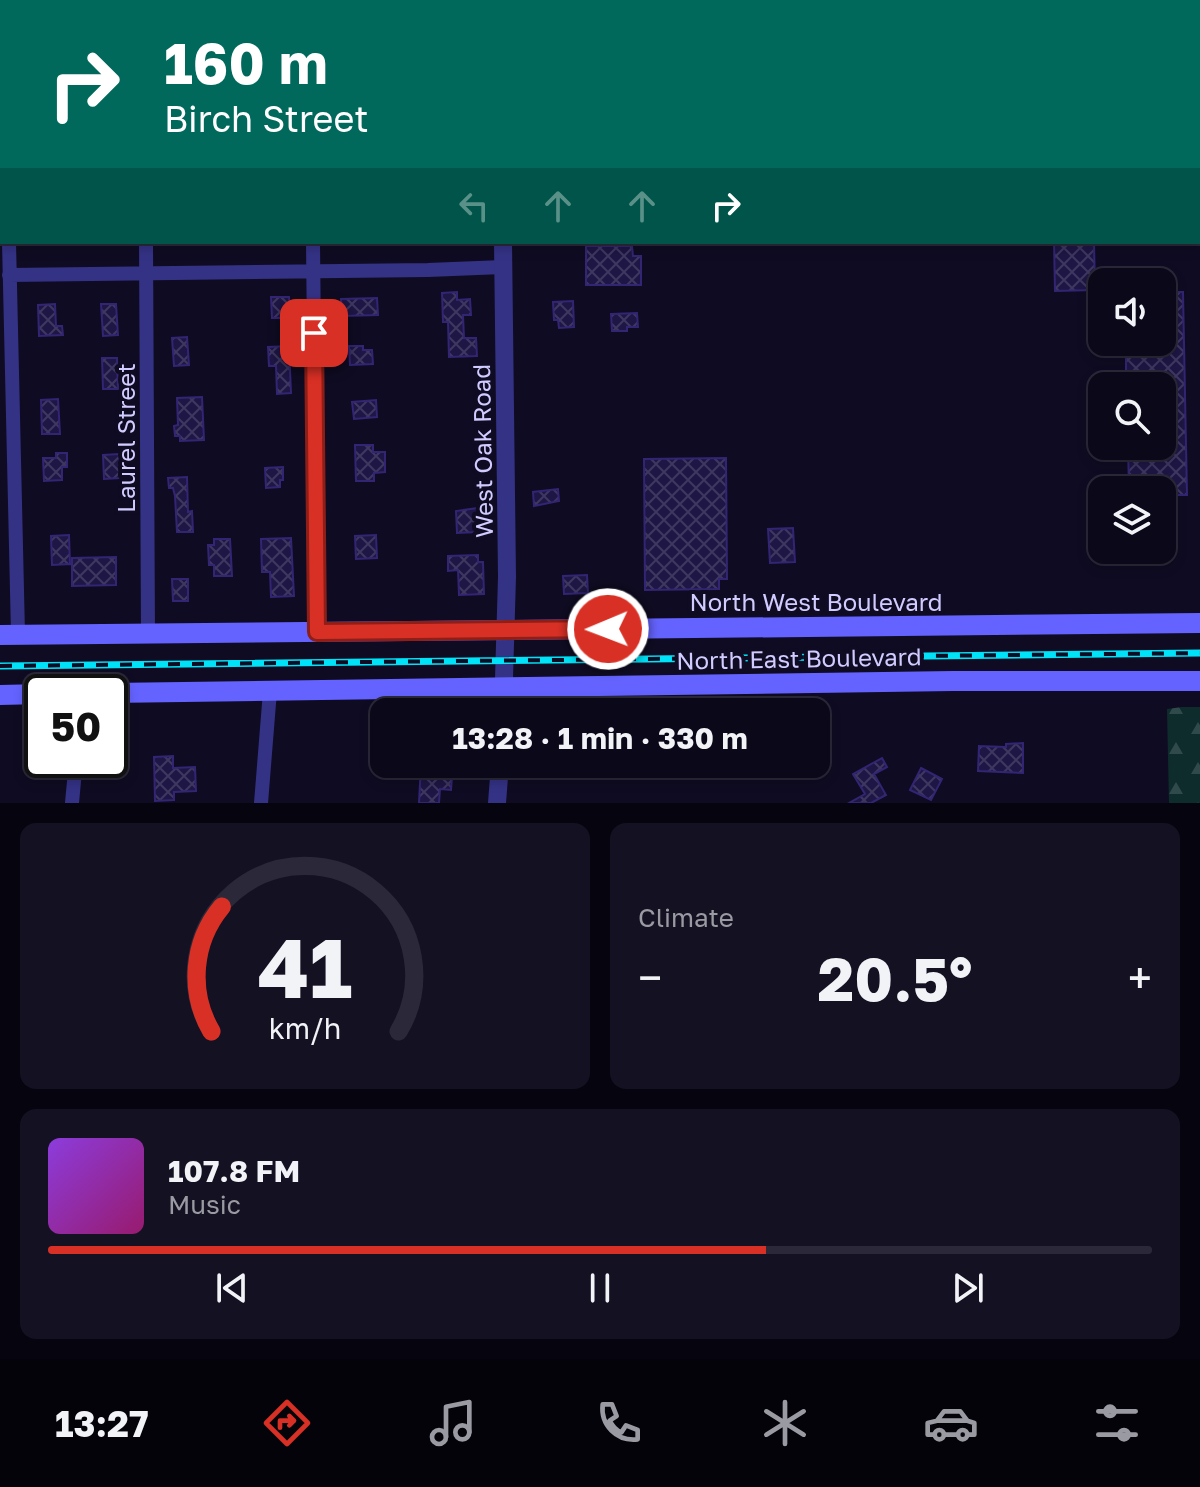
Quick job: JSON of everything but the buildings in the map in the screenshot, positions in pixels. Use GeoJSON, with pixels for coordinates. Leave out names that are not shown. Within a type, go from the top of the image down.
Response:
{"type":"FeatureCollection","features":[{"type":"Feature","properties":{"kind":"main road","name":"North West Boulevard"},"geometry":{"type":"LineString","coordinates":[[9,634],[1200,623]]}},
{"type":"Feature","properties":{"kind":"main road","name":"North East Boulevard"},"geometry":{"type":"LineString","coordinates":[[128,693],[953,681],[1200,681]]}},
{"type":"Feature","properties":{"kind":"main road"},"geometry":{"type":"LineString","coordinates":[[0,695],[24,694]]}},
{"type":"Feature","properties":{"kind":"street"},"geometry":{"type":"LineString","coordinates":[[9,244],[9,634]]}},
{"type":"Feature","properties":{"kind":"street","name":"Laurel Street"},"geometry":{"type":"LineString","coordinates":[[146,244],[148,633]]}},
{"type":"Feature","properties":{"kind":"street"},"geometry":{"type":"LineString","coordinates":[[313,244],[317,632]]}},
{"type":"Feature","properties":{"kind":"street","name":"West Oak Road"},"geometry":{"type":"LineString","coordinates":[[503,244],[506,630],[504,698]]}},
{"type":"Feature","properties":{"kind":"street"},"geometry":{"type":"LineString","coordinates":[[9,275],[503,267]]}},
{"type":"Feature","properties":{"kind":"street"},"geometry":{"type":"LineString","coordinates":[[261,803],[270,691]]}},
{"type":"Feature","properties":{"kind":"street"},"geometry":{"type":"LineString","coordinates":[[72,803],[74,778]]}},
{"type":"Feature","properties":{"kind":"street"},"geometry":{"type":"LineString","coordinates":[[497,803],[499,778]]}},
{"type":"Feature","properties":{"kind":"green space"},"geometry":{"type":"Polygon","coordinates":[[[1200,707],[1200,803],[1169,803],[1167,709],[1200,707]]]}},
{"type":"Feature","properties":{"kind":"railway"},"geometry":{"type":"LineString","coordinates":[[0,666],[1200,653]]}},
{"type":"Feature","properties":{"kind":"route"},"geometry":{"type":"LineString","coordinates":[[314,333],[317,632],[608,629]]}}]}
